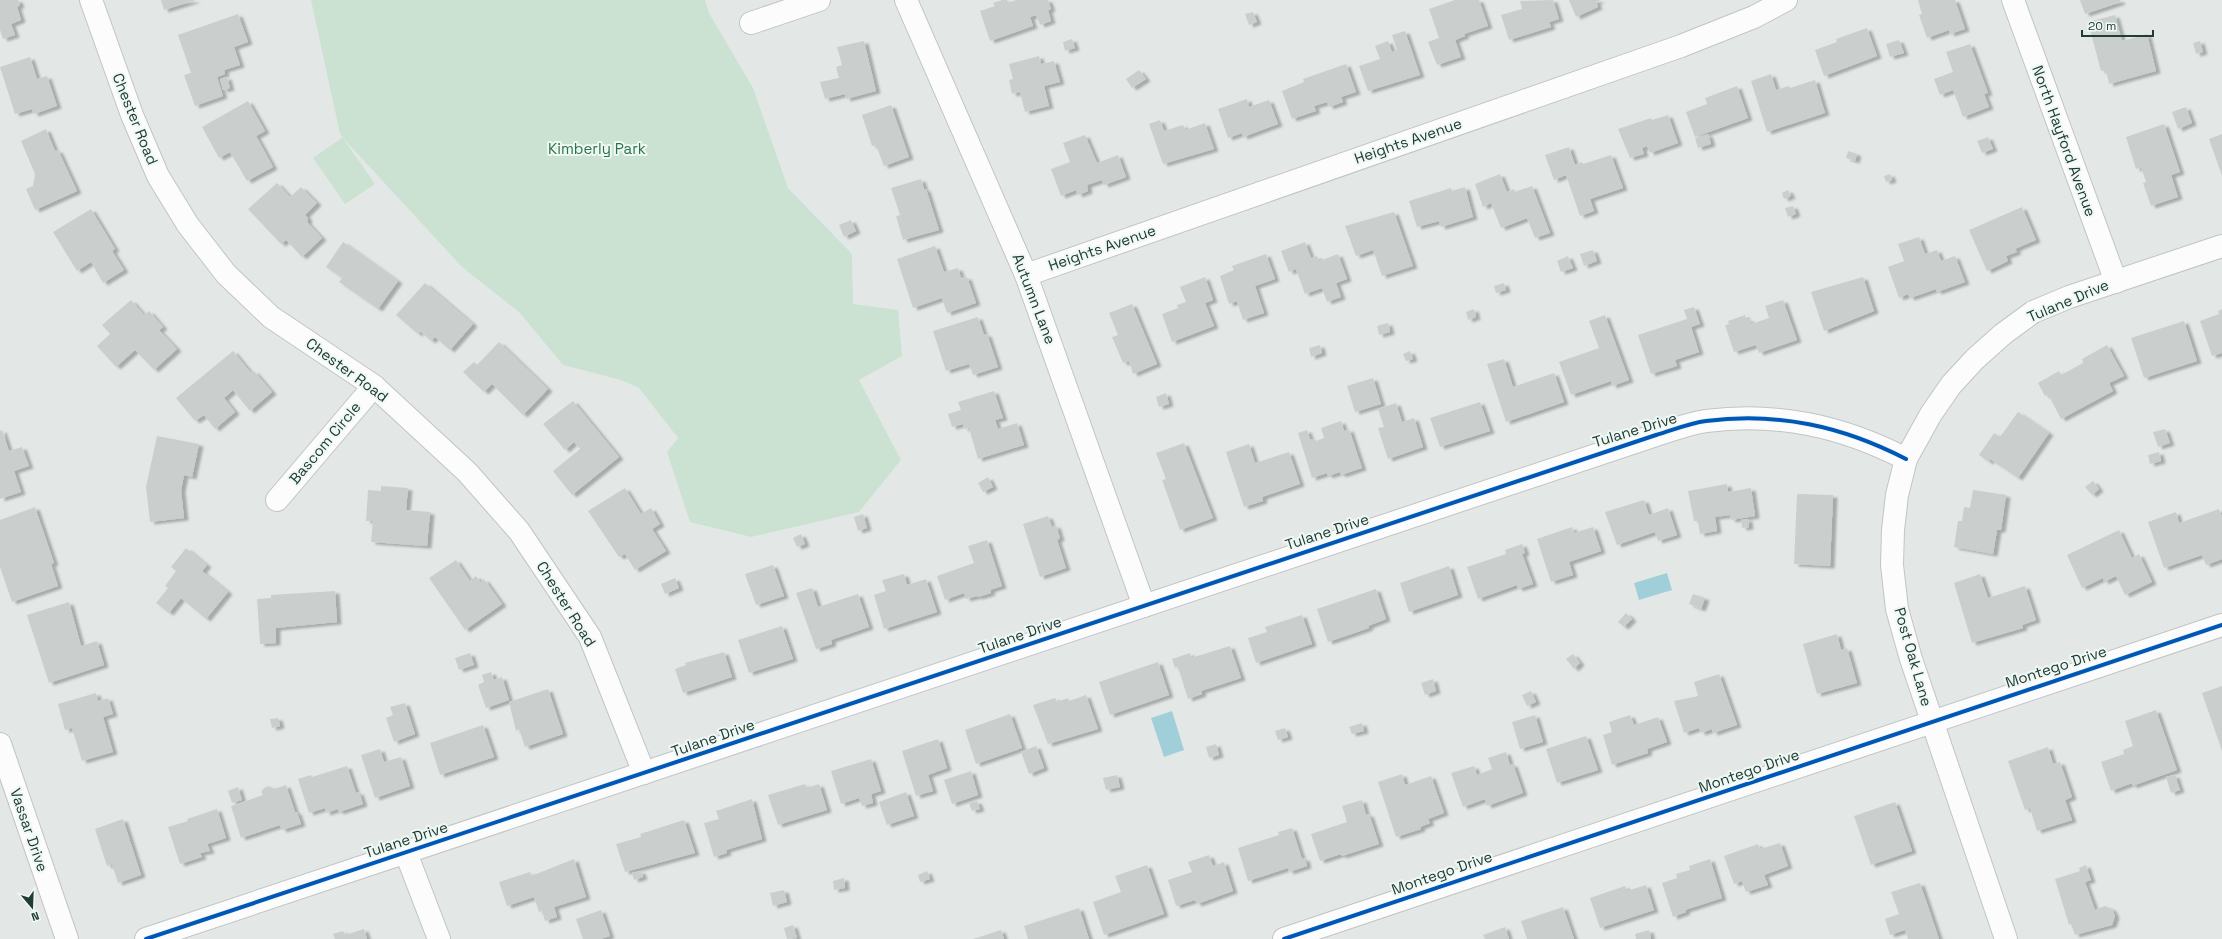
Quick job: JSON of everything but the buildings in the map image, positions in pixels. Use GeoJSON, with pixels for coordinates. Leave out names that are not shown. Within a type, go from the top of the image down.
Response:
{"type":"FeatureCollection","features":[{"type":"Feature","properties":{"kind":"street","name":"Chester Road"},"geometry":{"type":"LineString","coordinates":[[91,0],[132,115],[158,176],[188,225],[226,274],[271,317],[374,386],[467,472],[519,531],[590,637],[644,773]]}},
{"type":"Feature","properties":{"kind":"street"},"geometry":{"type":"LineString","coordinates":[[751,23],[819,0]]}},
{"type":"Feature","properties":{"kind":"street","name":"Autumn Lane"},"geometry":{"type":"LineString","coordinates":[[906,0],[1026,274],[1144,606]]}},
{"type":"Feature","properties":{"kind":"street","name":"Heights Avenue"},"geometry":{"type":"LineString","coordinates":[[1026,274],[1681,46],[1754,17],[1786,0]]}},
{"type":"Feature","properties":{"kind":"street","name":"North Hayford Avenue"},"geometry":{"type":"LineString","coordinates":[[2013,0],[2116,282]]}},
{"type":"Feature","properties":{"kind":"street","name":"Tulane Drive"},"geometry":{"type":"LineString","coordinates":[[146,939],[1656,435],[1705,421],[1752,418],[1806,422],[1855,436],[1906,459],[1951,385],[1975,359],[2003,334],[2033,312],[2222,246]]}},
{"type":"Feature","properties":{"kind":"street","name":"Bascom Circle"},"geometry":{"type":"LineString","coordinates":[[277,500],[374,386]]}},
{"type":"Feature","properties":{"kind":"street","name":"Post Oak Lane"},"geometry":{"type":"LineString","coordinates":[[1906,459],[1897,495],[1893,530],[1892,565],[1897,609],[1911,659],[2006,939]]}},
{"type":"Feature","properties":{"kind":"street","name":"Montego Drive"},"geometry":{"type":"LineString","coordinates":[[1284,939],[2222,625]]}},
{"type":"Feature","properties":{"kind":"street","name":"Vassar Drive"},"geometry":{"type":"LineString","coordinates":[[0,744],[67,939]]}},
{"type":"Feature","properties":{"kind":"street"},"geometry":{"type":"LineString","coordinates":[[406,853],[439,939]]}},
{"type":"Feature","properties":{"kind":"green space","name":"Kimberly Park"},"geometry":{"type":"Polygon","coordinates":[[[311,0],[705,0],[709,13],[753,88],[788,188],[852,254],[853,304],[898,310],[902,356],[859,380],[901,460],[859,512],[751,537],[690,522],[667,452],[678,438],[639,388],[621,380],[563,365],[519,312],[462,267],[343,138],[375,184],[345,204],[313,158],[343,137],[340,134],[311,0]]]}},
{"type":"Feature","properties":{"kind":"water"},"geometry":{"type":"Polygon","coordinates":[[[1667,573],[1672,590],[1639,600],[1634,583],[1667,573]]]}},
{"type":"Feature","properties":{"kind":"water"},"geometry":{"type":"Polygon","coordinates":[[[1172,711],[1184,750],[1164,757],[1151,718],[1172,711]]]}},
{"type":"Feature","properties":{"kind":"cycle path"},"geometry":{"type":"LineString","coordinates":[[146,939],[1688,425],[1706,421],[1733,419],[1759,418],[1784,420],[1834,430],[1858,438],[1906,459]]}},
{"type":"Feature","properties":{"kind":"cycle path"},"geometry":{"type":"LineString","coordinates":[[1284,939],[2222,625]]}}]}
